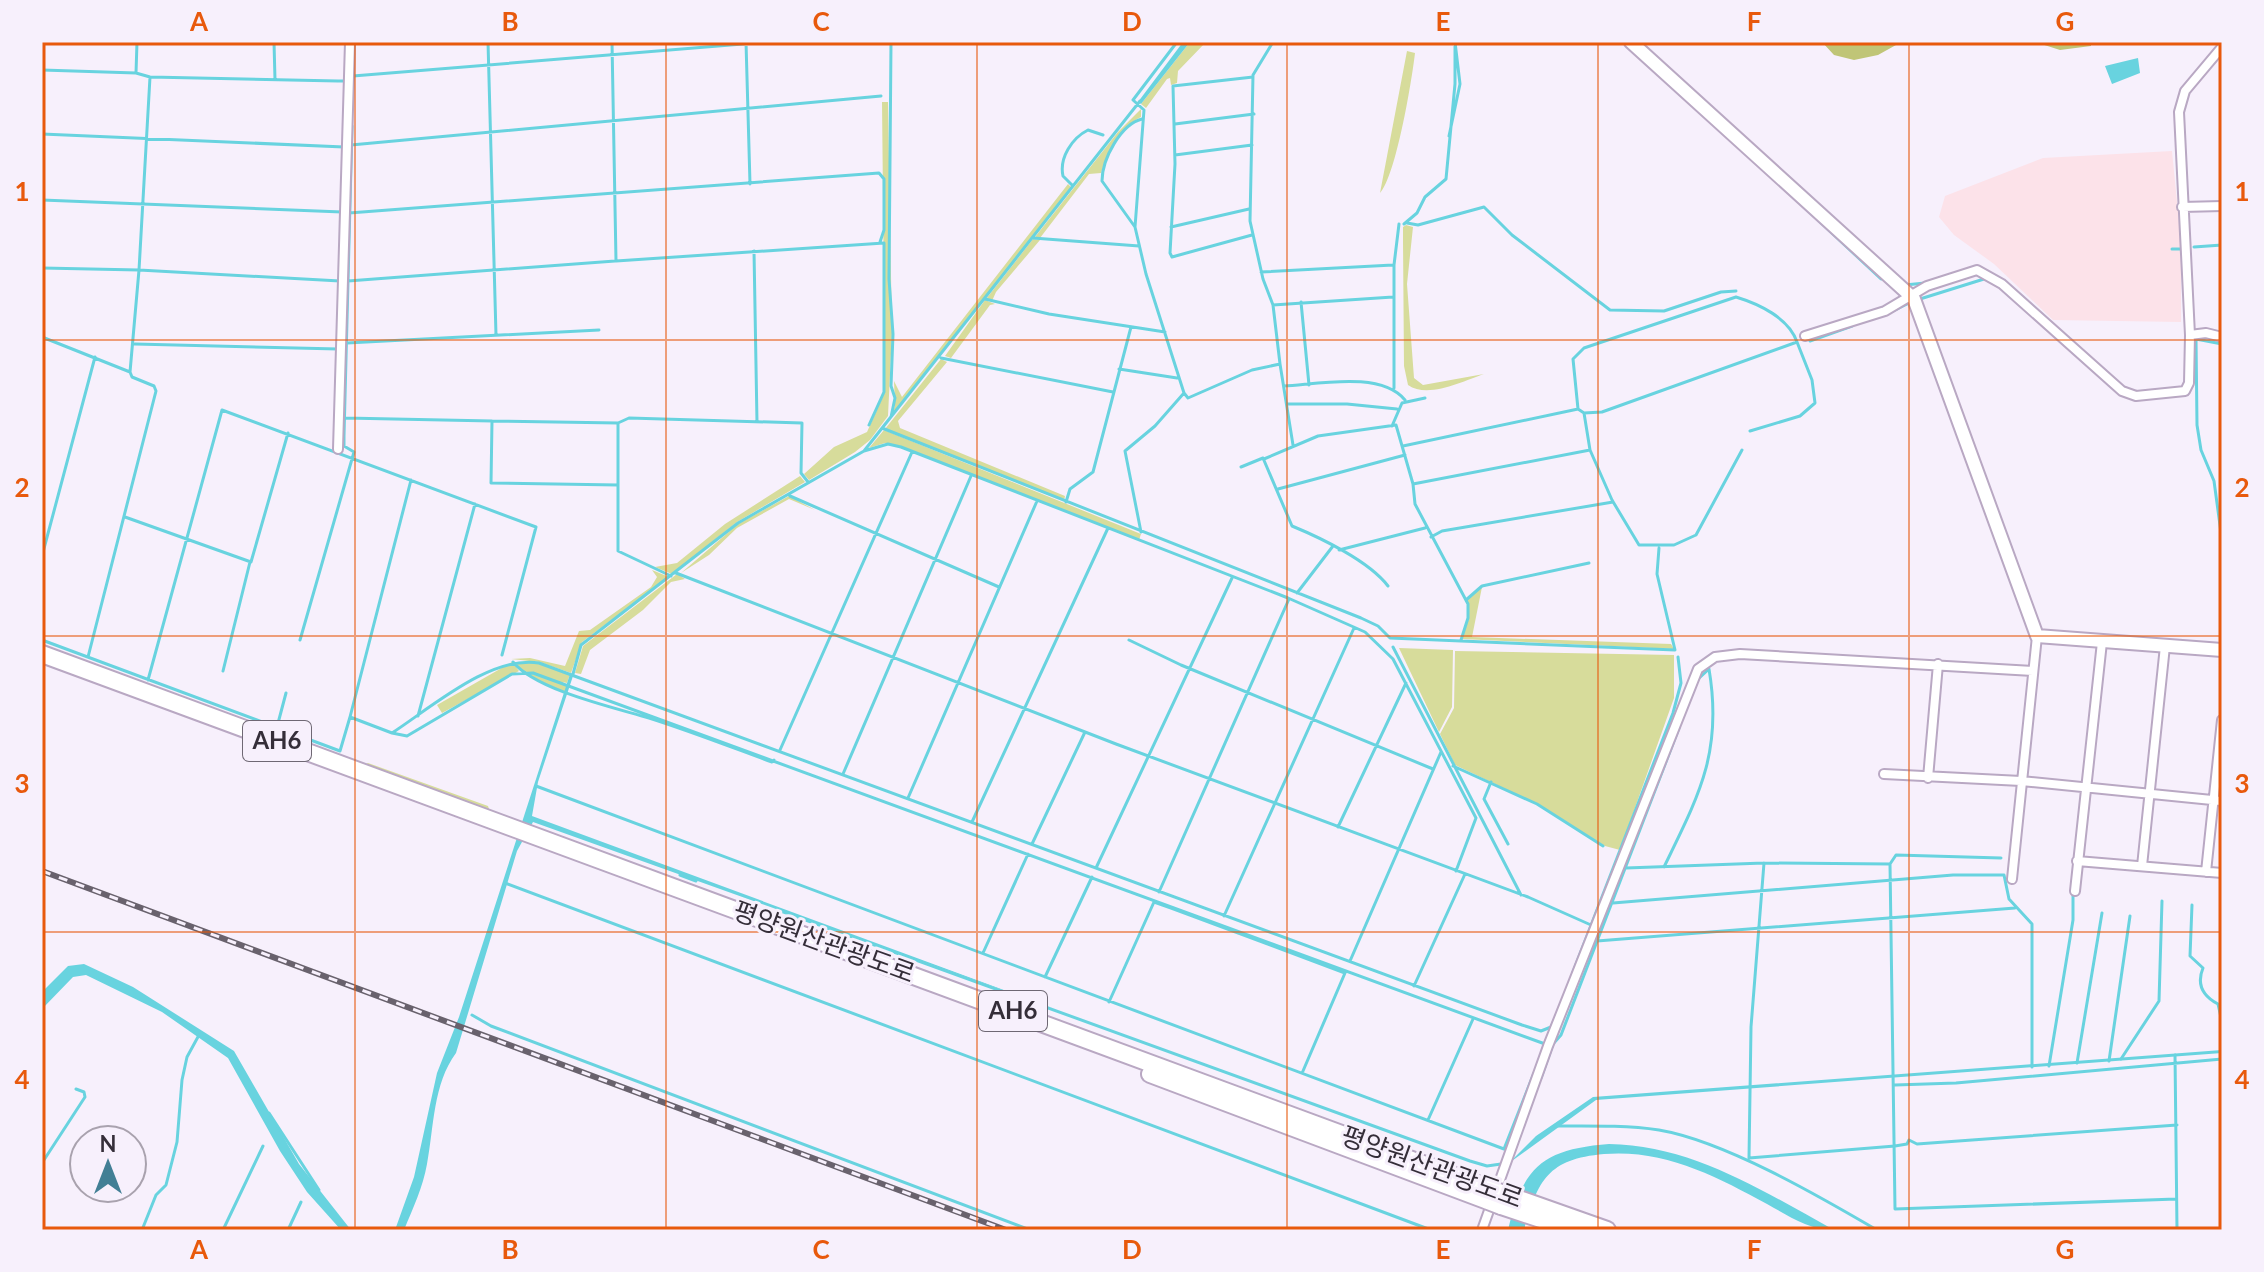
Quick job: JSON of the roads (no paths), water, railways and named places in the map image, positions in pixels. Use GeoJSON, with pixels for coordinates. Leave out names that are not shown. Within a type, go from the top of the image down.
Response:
{"type":"FeatureCollection","features":[{"type":"Feature","properties":{"kind":"highway","name":"평양원산관광도로"},"geometry":{"type":"LineString","coordinates":[[42,654],[1502,1200],[1607,1230]]}},
{"type":"Feature","properties":{"kind":"highway"},"geometry":{"type":"LineString","coordinates":[[42,663],[510,831]]}},
{"type":"Feature","properties":{"kind":"highway"},"geometry":{"type":"LineString","coordinates":[[1536,1212],[1575,1230]]}},
{"type":"Feature","properties":{"kind":"street"},"geometry":{"type":"LineString","coordinates":[[338,449],[350,42]]}},
{"type":"Feature","properties":{"kind":"street"},"geometry":{"type":"LineString","coordinates":[[1631,42],[1911,295],[2037,636],[2012,879]]}},
{"type":"Feature","properties":{"kind":"street"},"geometry":{"type":"LineString","coordinates":[[1805,336],[1885,311],[1911,295],[1977,270],[1986,272],[2122,391],[2136,396],[2185,391],[2189,383],[2190,335],[2179,112],[2185,91],[2222,47]]}},
{"type":"Feature","properties":{"kind":"street"},"geometry":{"type":"LineString","coordinates":[[2182,207],[2222,206]]}},
{"type":"Feature","properties":{"kind":"street"},"geometry":{"type":"LineString","coordinates":[[2190,335],[2206,333],[2222,337]]}},
{"type":"Feature","properties":{"kind":"street"},"geometry":{"type":"LineString","coordinates":[[2037,636],[2222,650]]}},
{"type":"Feature","properties":{"kind":"street"},"geometry":{"type":"LineString","coordinates":[[2075,891],[2102,642]]}},
{"type":"Feature","properties":{"kind":"street"},"geometry":{"type":"LineString","coordinates":[[2142,866],[2165,646]]}},
{"type":"Feature","properties":{"kind":"street"},"geometry":{"type":"LineString","coordinates":[[1482,1230],[1548,1046],[1698,669],[1715,657],[1740,654],[2033,671]]}},
{"type":"Feature","properties":{"kind":"street"},"geometry":{"type":"LineString","coordinates":[[1928,778],[1938,664]]}},
{"type":"Feature","properties":{"kind":"street"},"geometry":{"type":"LineString","coordinates":[[2206,872],[2218,801],[2222,720]]}},
{"type":"Feature","properties":{"kind":"street"},"geometry":{"type":"LineString","coordinates":[[1884,774],[2021,781],[2218,801]]}},
{"type":"Feature","properties":{"kind":"street"},"geometry":{"type":"LineString","coordinates":[[2077,861],[2222,873]]}},
{"type":"Feature","properties":{"kind":"water"},"geometry":{"type":"Polygon","coordinates":[[[1183,42],[1190,42],[1141,104],[1138,102],[1183,42]]]}},
{"type":"Feature","properties":{"kind":"water"},"geometry":{"type":"Polygon","coordinates":[[[2138,58],[2140,73],[2112,84],[2105,66],[2138,58]]]}},
{"type":"Feature","properties":{"kind":"water"},"geometry":{"type":"Polygon","coordinates":[[[570,674],[573,676],[538,782],[532,816],[1055,1009],[533,822],[517,851],[456,1053],[443,1078],[420,1189],[404,1230],[395,1230],[414,1177],[437,1073],[459,1017],[570,674]]]}},
{"type":"Feature","properties":{"kind":"water"},"geometry":{"type":"Polygon","coordinates":[[[84,964],[133,987],[234,1051],[299,1164],[351,1230],[341,1230],[307,1192],[280,1151],[228,1058],[162,1012],[86,975],[73,977],[42,1009],[42,992],[68,966],[84,964]]]}},
{"type":"Feature","properties":{"kind":"water"},"geometry":{"type":"Polygon","coordinates":[[[2222,1050],[2222,1053],[1596,1100],[1509,1163],[1536,1136],[1593,1097],[2222,1050]]]}},
{"type":"Feature","properties":{"kind":"water"},"geometry":{"type":"Polygon","coordinates":[[[1609,1144],[1640,1146],[1698,1161],[1753,1186],[1834,1230],[1799,1222],[1709,1175],[1668,1160],[1604,1154],[1570,1161],[1558,1167],[1541,1185],[1524,1230],[1508,1230],[1521,1190],[1540,1164],[1568,1150],[1609,1144]]]}},
{"type":"Feature","properties":{"kind":"waterway"},"geometry":{"type":"LineString","coordinates":[[136,73],[137,42]]}},
{"type":"Feature","properties":{"kind":"waterway"},"geometry":{"type":"LineString","coordinates":[[274,42],[275,80]]}},
{"type":"Feature","properties":{"kind":"waterway"},"geometry":{"type":"LineString","coordinates":[[488,42],[496,335]]}},
{"type":"Feature","properties":{"kind":"waterway"},"geometry":{"type":"LineString","coordinates":[[612,42],[616,261],[884,243],[884,392],[869,425]]}},
{"type":"Feature","properties":{"kind":"waterway"},"geometry":{"type":"LineString","coordinates":[[746,42],[750,184]]}},
{"type":"Feature","properties":{"kind":"waterway"},"geometry":{"type":"LineString","coordinates":[[353,76],[768,42]]}},
{"type":"Feature","properties":{"kind":"waterway"},"geometry":{"type":"LineString","coordinates":[[891,42],[889,279],[893,334],[891,386],[895,398],[891,417]]}},
{"type":"Feature","properties":{"kind":"waterway"},"geometry":{"type":"LineString","coordinates":[[1135,227],[1144,110],[1133,100],[1177,42]]}},
{"type":"Feature","properties":{"kind":"waterway"},"geometry":{"type":"LineString","coordinates":[[1273,42],[1253,75],[1250,221],[1263,279],[1273,305],[1280,364]]}},
{"type":"Feature","properties":{"kind":"waterway"},"geometry":{"type":"LineString","coordinates":[[1449,136],[1460,84],[1455,42]]}},
{"type":"Feature","properties":{"kind":"waterway"},"geometry":{"type":"LineString","coordinates":[[1404,224],[1417,213],[1425,197],[1446,179],[1455,84],[1455,46]]}},
{"type":"Feature","properties":{"kind":"waterway"},"geometry":{"type":"LineString","coordinates":[[42,70],[136,73],[150,77],[344,81],[346,86]]}},
{"type":"Feature","properties":{"kind":"waterway"},"geometry":{"type":"LineString","coordinates":[[42,268],[139,270],[150,77]]}},
{"type":"Feature","properties":{"kind":"waterway"},"geometry":{"type":"LineString","coordinates":[[1252,235],[1172,257],[1170,253],[1175,164],[1173,86],[1253,77]]}},
{"type":"Feature","properties":{"kind":"waterway"},"geometry":{"type":"LineString","coordinates":[[351,145],[881,96]]}},
{"type":"Feature","properties":{"kind":"waterway"},"geometry":{"type":"LineString","coordinates":[[573,674],[581,645],[738,523],[864,451],[1140,101]]}},
{"type":"Feature","properties":{"kind":"waterway"},"geometry":{"type":"LineString","coordinates":[[1175,124],[1254,114]]}},
{"type":"Feature","properties":{"kind":"waterway"},"geometry":{"type":"LineString","coordinates":[[1141,532],[1125,451],[1155,426],[1184,393],[1146,274],[1135,227],[1102,181],[1105,163],[1114,144],[1127,128],[1142,119]]}},
{"type":"Feature","properties":{"kind":"waterway"},"geometry":{"type":"LineString","coordinates":[[300,640],[354,452],[344,446],[352,126]]}},
{"type":"Feature","properties":{"kind":"waterway"},"geometry":{"type":"LineString","coordinates":[[1073,186],[1063,176],[1062,169],[1068,149],[1088,130],[1103,135]]}},
{"type":"Feature","properties":{"kind":"waterway"},"geometry":{"type":"LineString","coordinates":[[42,134],[344,147]]}},
{"type":"Feature","properties":{"kind":"waterway"},"geometry":{"type":"LineString","coordinates":[[1175,155],[1252,145]]}},
{"type":"Feature","properties":{"kind":"waterway"},"geometry":{"type":"LineString","coordinates":[[349,213],[879,173],[884,179],[884,230],[880,242]]}},
{"type":"Feature","properties":{"kind":"waterway"},"geometry":{"type":"LineString","coordinates":[[42,200],[342,212]]}},
{"type":"Feature","properties":{"kind":"waterway"},"geometry":{"type":"LineString","coordinates":[[1802,205],[1881,279]]}},
{"type":"Feature","properties":{"kind":"waterway"},"geometry":{"type":"LineString","coordinates":[[1407,223],[1418,225],[1484,207],[1512,235],[1610,310],[1664,311],[1721,292],[1736,291]]}},
{"type":"Feature","properties":{"kind":"waterway"},"geometry":{"type":"LineString","coordinates":[[1171,227],[1249,209]]}},
{"type":"Feature","properties":{"kind":"waterway"},"geometry":{"type":"LineString","coordinates":[[1394,388],[1394,265],[1399,224]]}},
{"type":"Feature","properties":{"kind":"waterway"},"geometry":{"type":"LineString","coordinates":[[1033,238],[1139,246]]}},
{"type":"Feature","properties":{"kind":"waterway"},"geometry":{"type":"LineString","coordinates":[[2194,247],[2222,245]]}},
{"type":"Feature","properties":{"kind":"waterway"},"geometry":{"type":"LineString","coordinates":[[2172,249],[2182,249]]}},
{"type":"Feature","properties":{"kind":"waterway"},"geometry":{"type":"LineString","coordinates":[[754,251],[757,422]]}},
{"type":"Feature","properties":{"kind":"waterway"},"geometry":{"type":"LineString","coordinates":[[348,281],[615,261]]}},
{"type":"Feature","properties":{"kind":"waterway"},"geometry":{"type":"LineString","coordinates":[[1261,272],[1393,265]]}},
{"type":"Feature","properties":{"kind":"waterway"},"geometry":{"type":"LineString","coordinates":[[42,337],[130,372],[139,270],[340,281]]}},
{"type":"Feature","properties":{"kind":"waterway"},"geometry":{"type":"LineString","coordinates":[[1920,299],[1984,279]]}},
{"type":"Feature","properties":{"kind":"waterway"},"geometry":{"type":"LineString","coordinates":[[1905,285],[1925,283]]}},
{"type":"Feature","properties":{"kind":"waterway"},"geometry":{"type":"LineString","coordinates":[[1273,305],[1393,297]]}},
{"type":"Feature","properties":{"kind":"waterway"},"geometry":{"type":"LineString","coordinates":[[1584,413],[1602,412],[1797,342],[1780,319],[1736,297],[1584,348],[1573,359],[1578,409],[1584,413],[1590,450],[1612,500],[1639,545],[1674,545],[1696,535],[1742,450]]}},
{"type":"Feature","properties":{"kind":"waterway"},"geometry":{"type":"LineString","coordinates":[[985,299],[1049,314],[1165,332]]}},
{"type":"Feature","properties":{"kind":"waterway"},"geometry":{"type":"LineString","coordinates":[[1301,302],[1309,385]]}},
{"type":"Feature","properties":{"kind":"waterway"},"geometry":{"type":"LineString","coordinates":[[1893,311],[1909,303]]}},
{"type":"Feature","properties":{"kind":"waterway"},"geometry":{"type":"LineString","coordinates":[[1810,341],[1852,326]]}},
{"type":"Feature","properties":{"kind":"waterway"},"geometry":{"type":"LineString","coordinates":[[1066,502],[1070,489],[1093,472],[1131,327]]}},
{"type":"Feature","properties":{"kind":"waterway"},"geometry":{"type":"LineString","coordinates":[[347,343],[599,330]]}},
{"type":"Feature","properties":{"kind":"waterway"},"geometry":{"type":"LineString","coordinates":[[2222,344],[2196,339],[2197,425],[2201,450],[2214,481],[2222,540]]}},
{"type":"Feature","properties":{"kind":"waterway"},"geometry":{"type":"LineString","coordinates":[[1750,431],[1800,416],[1815,403],[1812,380],[1797,342]]}},
{"type":"Feature","properties":{"kind":"waterway"},"geometry":{"type":"LineString","coordinates":[[135,344],[338,349]]}},
{"type":"Feature","properties":{"kind":"waterway"},"geometry":{"type":"LineString","coordinates":[[42,556],[95,357]]}},
{"type":"Feature","properties":{"kind":"waterway"},"geometry":{"type":"LineString","coordinates":[[941,358],[1113,392]]}},
{"type":"Feature","properties":{"kind":"waterway"},"geometry":{"type":"LineString","coordinates":[[1184,393],[1188,398],[1252,370],[1280,364],[1293,445]]}},
{"type":"Feature","properties":{"kind":"waterway"},"geometry":{"type":"LineString","coordinates":[[1119,369],[1177,378]]}},
{"type":"Feature","properties":{"kind":"waterway"},"geometry":{"type":"LineString","coordinates":[[88,657],[156,391],[154,386],[132,377],[130,372]]}},
{"type":"Feature","properties":{"kind":"waterway"},"geometry":{"type":"LineString","coordinates":[[1284,386],[1365,382],[1381,385],[1405,400]]}},
{"type":"Feature","properties":{"kind":"waterway"},"geometry":{"type":"LineString","coordinates":[[1392,426],[1402,403],[1425,398]]}},
{"type":"Feature","properties":{"kind":"waterway"},"geometry":{"type":"LineString","coordinates":[[1287,404],[1347,404],[1397,409]]}},
{"type":"Feature","properties":{"kind":"waterway"},"geometry":{"type":"LineString","coordinates":[[1403,446],[1578,409]]}},
{"type":"Feature","properties":{"kind":"waterway"},"geometry":{"type":"LineString","coordinates":[[148,680],[222,410],[536,527],[502,655]]}},
{"type":"Feature","properties":{"kind":"waterway"},"geometry":{"type":"LineString","coordinates":[[345,418],[492,421],[491,483],[618,485]]}},
{"type":"Feature","properties":{"kind":"waterway"},"geometry":{"type":"LineString","coordinates":[[618,423],[629,418],[802,423],[801,473],[808,482]]}},
{"type":"Feature","properties":{"kind":"waterway"},"geometry":{"type":"LineString","coordinates":[[492,421],[618,423],[618,551],[671,576]]}},
{"type":"Feature","properties":{"kind":"waterway"},"geometry":{"type":"LineString","coordinates":[[1264,459],[1318,436],[1396,425],[1413,484],[1415,504],[1468,604],[1468,618],[1461,640]]}},
{"type":"Feature","properties":{"kind":"waterway"},"geometry":{"type":"LineString","coordinates":[[882,428],[1361,618],[1378,626],[1390,638],[1675,650],[1657,574],[1659,548]]}},
{"type":"Feature","properties":{"kind":"waterway"},"geometry":{"type":"LineString","coordinates":[[125,517],[251,562],[288,433]]}},
{"type":"Feature","properties":{"kind":"waterway"},"geometry":{"type":"LineString","coordinates":[[864,451],[888,444],[901,447],[1288,598],[1365,632],[1393,659],[1476,818],[1456,871]]}},
{"type":"Feature","properties":{"kind":"waterway"},"geometry":{"type":"LineString","coordinates":[[1413,484],[1590,450]]}},
{"type":"Feature","properties":{"kind":"waterway"},"geometry":{"type":"LineString","coordinates":[[780,750],[912,452]]}},
{"type":"Feature","properties":{"kind":"waterway"},"geometry":{"type":"LineString","coordinates":[[1278,489],[1405,455]]}},
{"type":"Feature","properties":{"kind":"waterway"},"geometry":{"type":"LineString","coordinates":[[1241,467],[1263,458],[1292,526],[1357,559],[1388,586]]}},
{"type":"Feature","properties":{"kind":"waterway"},"geometry":{"type":"LineString","coordinates":[[843,774],[971,476]]}},
{"type":"Feature","properties":{"kind":"waterway"},"geometry":{"type":"LineString","coordinates":[[350,717],[411,480]]}},
{"type":"Feature","properties":{"kind":"waterway"},"geometry":{"type":"LineString","coordinates":[[790,496],[999,587]]}},
{"type":"Feature","properties":{"kind":"waterway"},"geometry":{"type":"LineString","coordinates":[[908,798],[1037,501]]}},
{"type":"Feature","properties":{"kind":"waterway"},"geometry":{"type":"LineString","coordinates":[[1431,537],[1442,531],[1613,502]]}},
{"type":"Feature","properties":{"kind":"waterway"},"geometry":{"type":"LineString","coordinates":[[418,716],[475,504]]}},
{"type":"Feature","properties":{"kind":"waterway"},"geometry":{"type":"LineString","coordinates":[[972,822],[1108,528]]}},
{"type":"Feature","properties":{"kind":"waterway"},"geometry":{"type":"LineString","coordinates":[[1339,550],[1425,528]]}},
{"type":"Feature","properties":{"kind":"waterway"},"geometry":{"type":"LineString","coordinates":[[1297,593],[1333,546]]}},
{"type":"Feature","properties":{"kind":"waterway"},"geometry":{"type":"LineString","coordinates":[[223,671],[250,562]]}},
{"type":"Feature","properties":{"kind":"waterway"},"geometry":{"type":"LineString","coordinates":[[1466,600],[1482,586],[1589,563]]}},
{"type":"Feature","properties":{"kind":"waterway"},"geometry":{"type":"LineString","coordinates":[[676,573],[1116,744],[1528,897],[1591,925]]}},
{"type":"Feature","properties":{"kind":"waterway"},"geometry":{"type":"LineString","coordinates":[[1096,868],[1232,578]]}},
{"type":"Feature","properties":{"kind":"waterway"},"geometry":{"type":"LineString","coordinates":[[1159,892],[1289,599]]}},
{"type":"Feature","properties":{"kind":"waterway"},"geometry":{"type":"LineString","coordinates":[[1224,916],[1354,628]]}},
{"type":"Feature","properties":{"kind":"waterway"},"geometry":{"type":"LineString","coordinates":[[42,640],[340,751],[350,717],[392,733],[443,697],[482,675],[501,667],[539,663],[1522,1025],[1541,1031],[1551,1027],[1556,1016]]}},
{"type":"Feature","properties":{"kind":"waterway"},"geometry":{"type":"LineString","coordinates":[[1129,640],[1181,665],[1433,769]]}},
{"type":"Feature","properties":{"kind":"waterway"},"geometry":{"type":"LineString","coordinates":[[1393,647],[1521,895]]}},
{"type":"Feature","properties":{"kind":"waterway"},"geometry":{"type":"LineString","coordinates":[[1573,972],[1673,713],[1681,683],[1678,657]]}},
{"type":"Feature","properties":{"kind":"waterway"},"geometry":{"type":"LineString","coordinates":[[513,662],[524,672],[556,689],[772,762],[774,760]]}},
{"type":"Feature","properties":{"kind":"waterway"},"geometry":{"type":"LineString","coordinates":[[1664,867],[1697,795],[1710,749],[1713,698],[1709,669],[1697,680]]}},
{"type":"Feature","properties":{"kind":"waterway"},"geometry":{"type":"LineString","coordinates":[[392,733],[407,736],[512,674],[533,673],[1545,1044],[1544,1047]]}},
{"type":"Feature","properties":{"kind":"waterway"},"geometry":{"type":"LineString","coordinates":[[1338,827],[1406,683]]}},
{"type":"Feature","properties":{"kind":"waterway"},"geometry":{"type":"LineString","coordinates":[[277,727],[286,693]]}},
{"type":"Feature","properties":{"kind":"waterway"},"geometry":{"type":"LineString","coordinates":[[1541,1078],[1553,1044],[1561,1035],[1679,728]]}},
{"type":"Feature","properties":{"kind":"waterway"},"geometry":{"type":"LineString","coordinates":[[1032,844],[1085,732]]}},
{"type":"Feature","properties":{"kind":"waterway"},"geometry":{"type":"LineString","coordinates":[[1350,961],[1441,752]]}},
{"type":"Feature","properties":{"kind":"waterway"},"geometry":{"type":"LineString","coordinates":[[1453,766],[1537,804],[1603,846]]}},
{"type":"Feature","properties":{"kind":"waterway"},"geometry":{"type":"LineString","coordinates":[[1491,782],[1484,799],[1508,844]]}},
{"type":"Feature","properties":{"kind":"waterway"},"geometry":{"type":"LineString","coordinates":[[536,786],[1504,1149],[1534,1073]]}},
{"type":"Feature","properties":{"kind":"waterway"},"geometry":{"type":"LineString","coordinates":[[983,953],[1028,854]]}},
{"type":"Feature","properties":{"kind":"waterway"},"geometry":{"type":"LineString","coordinates":[[1626,868],[1764,863],[1890,864],[1896,855],[2001,858]]}},
{"type":"Feature","properties":{"kind":"waterway"},"geometry":{"type":"LineString","coordinates":[[1764,863],[1751,1027],[1749,1158],[1895,1146],[1907,1144],[1909,1140],[1917,1144],[2177,1125]]}},
{"type":"Feature","properties":{"kind":"waterway"},"geometry":{"type":"LineString","coordinates":[[1890,864],[1895,1209],[2176,1199]]}},
{"type":"Feature","properties":{"kind":"waterway"},"geometry":{"type":"LineString","coordinates":[[1414,986],[1465,874]]}},
{"type":"Feature","properties":{"kind":"waterway"},"geometry":{"type":"LineString","coordinates":[[680,875],[696,881]]}},
{"type":"Feature","properties":{"kind":"waterway"},"geometry":{"type":"LineString","coordinates":[[1613,903],[1953,875],[2004,875],[2009,899],[2032,924],[2032,1067]]}},
{"type":"Feature","properties":{"kind":"waterway"},"geometry":{"type":"LineString","coordinates":[[1045,977],[1092,877]]}},
{"type":"Feature","properties":{"kind":"waterway"},"geometry":{"type":"LineString","coordinates":[[505,883],[1431,1230]]}},
{"type":"Feature","properties":{"kind":"waterway"},"geometry":{"type":"LineString","coordinates":[[2049,1066],[2073,920],[2073,895]]}},
{"type":"Feature","properties":{"kind":"waterway"},"geometry":{"type":"LineString","coordinates":[[2121,1059],[2159,1001],[2162,901]]}},
{"type":"Feature","properties":{"kind":"waterway"},"geometry":{"type":"LineString","coordinates":[[1109,1002],[1154,902],[1171,908],[1345,973],[1303,1071]]}},
{"type":"Feature","properties":{"kind":"waterway"},"geometry":{"type":"LineString","coordinates":[[2192,905],[2190,956],[2203,968],[2200,980],[2202,989],[2218,1004],[2222,1022]]}},
{"type":"Feature","properties":{"kind":"waterway"},"geometry":{"type":"LineString","coordinates":[[1597,941],[2015,908]]}},
{"type":"Feature","properties":{"kind":"waterway"},"geometry":{"type":"LineString","coordinates":[[778,910],[1470,1161],[1487,1166],[1501,1164]]}},
{"type":"Feature","properties":{"kind":"waterway"},"geometry":{"type":"LineString","coordinates":[[2077,1063],[2102,913]]}},
{"type":"Feature","properties":{"kind":"waterway"},"geometry":{"type":"LineString","coordinates":[[2109,1061],[2130,916]]}},
{"type":"Feature","properties":{"kind":"waterway"},"geometry":{"type":"LineString","coordinates":[[472,1015],[491,1026],[1030,1230]]}},
{"type":"Feature","properties":{"kind":"waterway"},"geometry":{"type":"LineString","coordinates":[[1428,1120],[1473,1019]]}},
{"type":"Feature","properties":{"kind":"waterway"},"geometry":{"type":"LineString","coordinates":[[142,1230],[156,1195],[166,1185],[177,1142],[187,1057],[199,1035]]}},
{"type":"Feature","properties":{"kind":"waterway"},"geometry":{"type":"LineString","coordinates":[[2175,1055],[2177,1230]]}},
{"type":"Feature","properties":{"kind":"waterway"},"geometry":{"type":"LineString","coordinates":[[1895,1085],[1956,1083],[2222,1059]]}},
{"type":"Feature","properties":{"kind":"waterway"},"geometry":{"type":"LineString","coordinates":[[42,1163],[85,1097],[84,1092],[76,1089]]}},
{"type":"Feature","properties":{"kind":"waterway"},"geometry":{"type":"LineString","coordinates":[[269,1113],[319,1190]]}},
{"type":"Feature","properties":{"kind":"waterway"},"geometry":{"type":"LineString","coordinates":[[1555,1126],[1633,1127],[1685,1136],[1771,1171],[1877,1230]]}},
{"type":"Feature","properties":{"kind":"waterway"},"geometry":{"type":"LineString","coordinates":[[223,1230],[263,1146]]}},
{"type":"Feature","properties":{"kind":"waterway"},"geometry":{"type":"LineString","coordinates":[[288,1230],[301,1202]]}},
{"type":"Feature","properties":{"kind":"railway"},"geometry":{"type":"LineString","coordinates":[[42,871],[1006,1230]]}}]}
